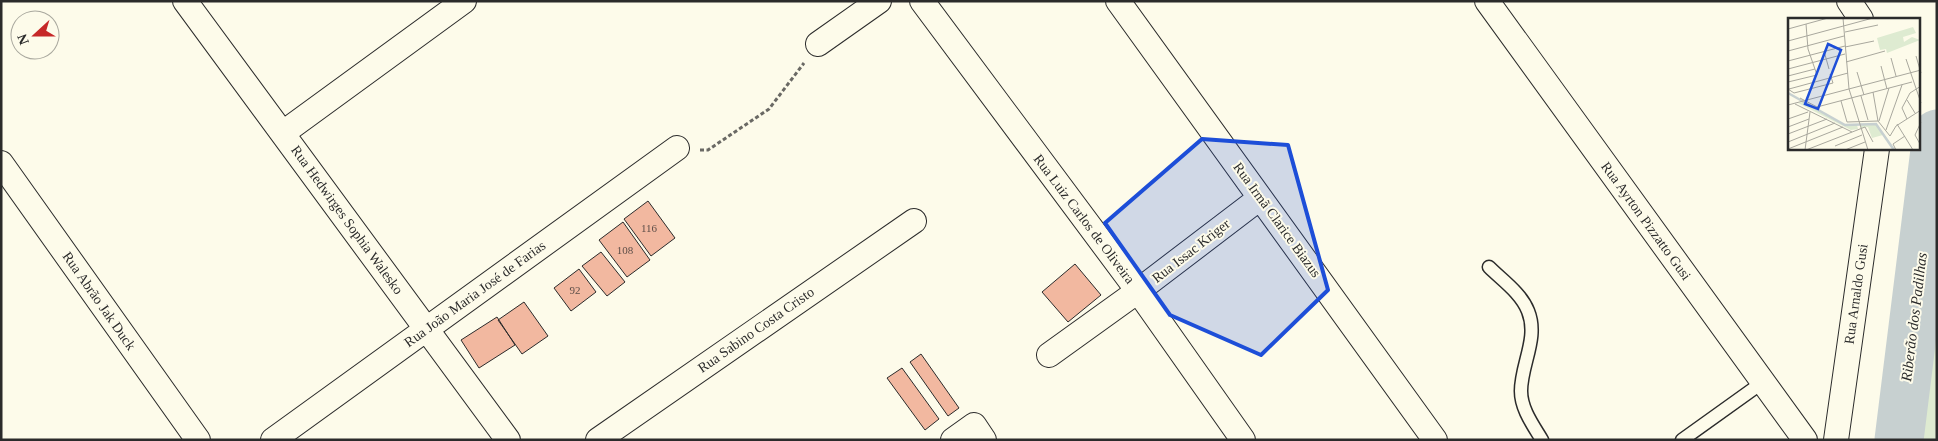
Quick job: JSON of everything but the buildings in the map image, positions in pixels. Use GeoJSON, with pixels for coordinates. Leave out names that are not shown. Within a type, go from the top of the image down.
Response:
{"type":"FeatureCollection","features":[{"type":"Feature","properties":{"kind":"street","name":"Rua Hedwirges Sophia Walesko"},"geometry":{"type":"LineString","coordinates":[[185,1],[508,440]]}},
{"type":"Feature","properties":{"kind":"street"},"geometry":{"type":"LineString","coordinates":[[283,133],[464,1]]}},
{"type":"Feature","properties":{"kind":"street"},"geometry":{"type":"LineString","coordinates":[[818,44],[879,1]]}},
{"type":"Feature","properties":{"kind":"street","name":"Rua Luiz Carlos de Oliveira"},"geometry":{"type":"LineString","coordinates":[[922,1],[1138,291],[1243,440]]}},
{"type":"Feature","properties":{"kind":"street","name":"Rua Irmã Clarice Biazus"},"geometry":{"type":"LineString","coordinates":[[1118,1],[1436,440]]}},
{"type":"Feature","properties":{"kind":"street","name":"Rua Ayrton Pizzatto Gusi"},"geometry":{"type":"LineString","coordinates":[[1487,1],[1805,440]]}},
{"type":"Feature","properties":{"kind":"street"},"geometry":{"type":"LineString","coordinates":[[1849,1],[1860,18]]}},
{"type":"Feature","properties":{"kind":"street","name":"Rua João Maria José de Farias"},"geometry":{"type":"LineString","coordinates":[[273,440],[677,148]]}},
{"type":"Feature","properties":{"kind":"street","name":"Rua Arnaldo Gusi"},"geometry":{"type":"LineString","coordinates":[[1836,440],[1877,150]]}},
{"type":"Feature","properties":{"kind":"street","name":"Rua Abrão Jak Duck"},"geometry":{"type":"LineString","coordinates":[[1,163],[198,440]]}},
{"type":"Feature","properties":{"kind":"street","name":"Rua Issac Kriger"},"geometry":{"type":"LineString","coordinates":[[1049,355],[1138,291],[1260,198]]}},
{"type":"Feature","properties":{"kind":"street","name":"Rua Sabino Costa Cristo"},"geometry":{"type":"LineString","coordinates":[[598,440],[914,221]]}},
{"type":"Feature","properties":{"kind":"street"},"geometry":{"type":"LineString","coordinates":[[953,440],[979,433]]}},
{"type":"Feature","properties":{"kind":"lane"},"geometry":{"type":"LineString","coordinates":[[1490,267],[1516,293],[1528,310],[1533,330],[1521,391],[1525,412],[1542,440]]}},
{"type":"Feature","properties":{"kind":"lane"},"geometry":{"type":"LineString","coordinates":[[1682,440],[1763,382]]}},
{"type":"Feature","properties":{"kind":"path"},"geometry":{"type":"LineString","coordinates":[[677,148],[708,150],[769,109],[818,44]]}},
{"type":"Feature","properties":{"kind":"highlighted area"},"geometry":{"type":"Polygon","coordinates":[[[1202,139],[1288,145],[1328,290],[1261,355],[1170,315],[1105,223],[1202,139]]]}},
{"type":"Feature","properties":{"kind":"green space"},"geometry":{"type":"Polygon","coordinates":[[[1937,258],[1937,440],[1914,440],[1937,258]]]}},
{"type":"Feature","properties":{"kind":"waterway","name":"Riberão dos Padilhas"},"geometry":{"type":"LineString","coordinates":[[1899,440],[1937,134]]}}]}
